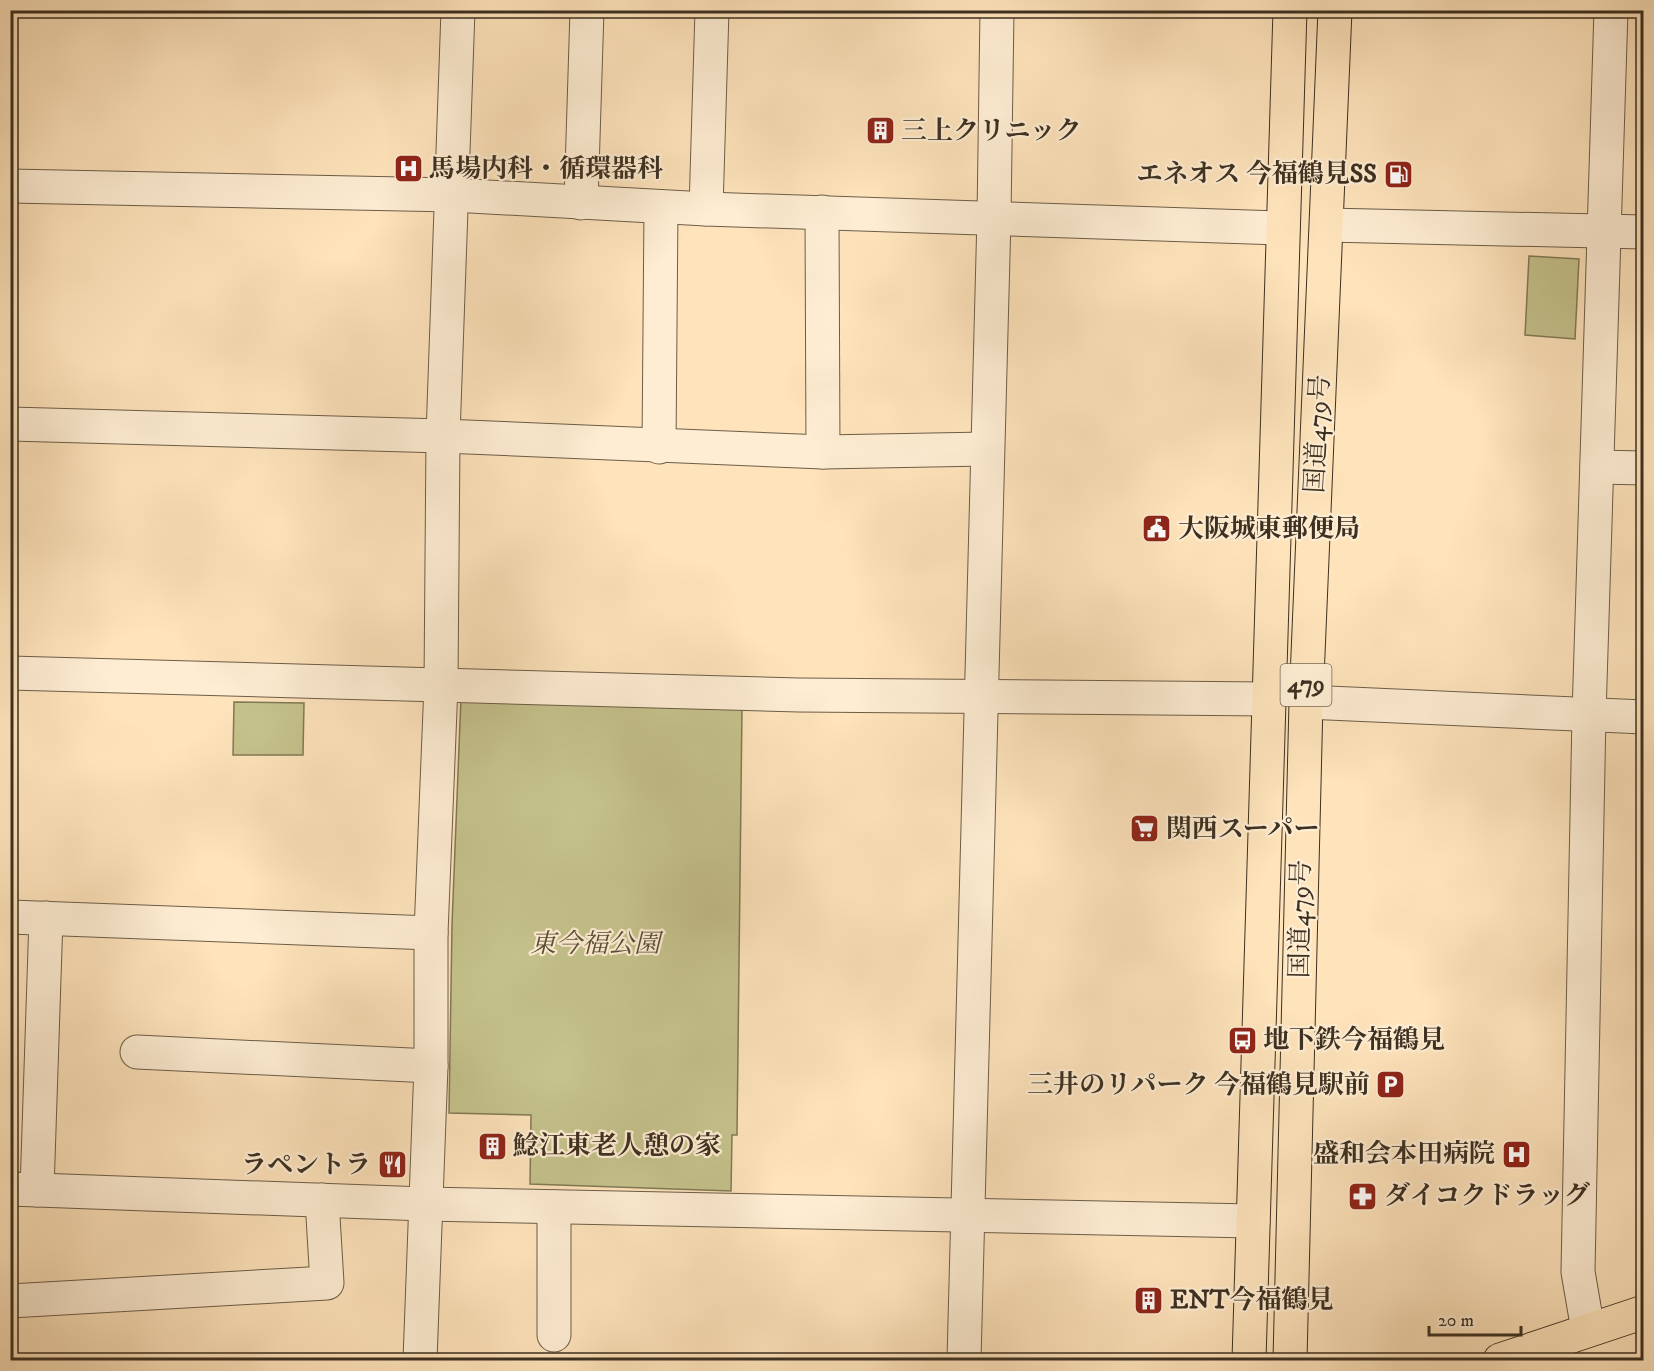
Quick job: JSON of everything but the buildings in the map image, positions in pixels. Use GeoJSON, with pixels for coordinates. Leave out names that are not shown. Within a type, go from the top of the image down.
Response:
{"type":"FeatureCollection","features":[{"type":"Feature","properties":{"kind":"main road","name":"国道479号"},"geometry":{"type":"LineString","coordinates":[[1249,1360],[1290,10]]}},
{"type":"Feature","properties":{"kind":"main road","name":"国道479号"},"geometry":{"type":"LineString","coordinates":[[1290,1360],[1306,702],[1335,10]]}},
{"type":"Feature","properties":{"kind":"main road"},"geometry":{"type":"LineString","coordinates":[[1500,1360],[1644,1312]]}},
{"type":"Feature","properties":{"kind":"street"},"geometry":{"type":"LineString","coordinates":[[420,1360],[431,1066],[431,933],[441,685],[443,436],[458,10]]}},
{"type":"Feature","properties":{"kind":"street"},"geometry":{"type":"LineString","coordinates":[[580,203],[587,10]]}},
{"type":"Feature","properties":{"kind":"street"},"geometry":{"type":"LineString","coordinates":[[706,209],[712,10]]}},
{"type":"Feature","properties":{"kind":"street"},"geometry":{"type":"LineString","coordinates":[[964,1360],[986,449],[994,217],[997,10]]}},
{"type":"Feature","properties":{"kind":"street"},"geometry":{"type":"LineString","coordinates":[[1588,1330],[1578,1272],[1589,715],[1611,10]]}},
{"type":"Feature","properties":{"kind":"street"},"geometry":{"type":"LineString","coordinates":[[10,186],[453,195],[706,209],[1283,228]]}},
{"type":"Feature","properties":{"kind":"street"},"geometry":{"type":"LineString","coordinates":[[658,447],[661,207]]}},
{"type":"Feature","properties":{"kind":"street"},"geometry":{"type":"LineString","coordinates":[[822,212],[823,452]]}},
{"type":"Feature","properties":{"kind":"street"},"geometry":{"type":"LineString","coordinates":[[1327,225],[1644,232]]}},
{"type":"Feature","properties":{"kind":"street"},"geometry":{"type":"LineString","coordinates":[[10,424],[443,436],[658,447],[823,452],[986,449]]}},
{"type":"Feature","properties":{"kind":"street"},"geometry":{"type":"LineString","coordinates":[[1598,467],[1644,468]]}},
{"type":"Feature","properties":{"kind":"street"},"geometry":{"type":"LineString","coordinates":[[10,672],[981,699],[1268,699]]}},
{"type":"Feature","properties":{"kind":"street"},"geometry":{"type":"LineString","coordinates":[[1306,702],[1644,717]]}},
{"type":"Feature","properties":{"kind":"street"},"geometry":{"type":"LineString","coordinates":[[10,917],[431,933]]}},
{"type":"Feature","properties":{"kind":"street"},"geometry":{"type":"LineString","coordinates":[[45,918],[24,1189],[425,1204],[968,1217],[1253,1221]]}},
{"type":"Feature","properties":{"kind":"street"},"geometry":{"type":"LineString","coordinates":[[137,1052],[431,1066]]}},
{"type":"Feature","properties":{"kind":"street"},"geometry":{"type":"LineString","coordinates":[[10,1301],[327,1284],[322,1200]]}},
{"type":"Feature","properties":{"kind":"street"},"geometry":{"type":"LineString","coordinates":[[554,1207],[554,1335]]}},
{"type":"Feature","properties":{"kind":"green space"},"geometry":{"type":"Polygon","coordinates":[[[1529,256],[1579,259],[1575,339],[1525,335],[1529,256]]]}},
{"type":"Feature","properties":{"kind":"green space","name":"東今福公園"},"geometry":{"type":"Polygon","coordinates":[[[461,697],[742,707],[737,1135],[732,1135],[731,1191],[530,1184],[531,1115],[449,1113],[452,925],[461,697]]]}},
{"type":"Feature","properties":{"kind":"green space"},"geometry":{"type":"Polygon","coordinates":[[[234,702],[304,703],[303,755],[233,755],[234,702]]]}},
{"type":"Feature","properties":{"kind":"place","name":"三上クリニック"},"geometry":{"type":"Point","coordinates":[880,131]}},
{"type":"Feature","properties":{"kind":"place","name":"馬場内科・循環器科"},"geometry":{"type":"Point","coordinates":[408,169]}},
{"type":"Feature","properties":{"kind":"place","name":"エネオス 今福鶴見SS"},"geometry":{"type":"Point","coordinates":[1398,174]}},
{"type":"Feature","properties":{"kind":"place","name":"大阪城東郵便局"},"geometry":{"type":"Point","coordinates":[1157,529]}},
{"type":"Feature","properties":{"kind":"place","name":"関西スーパー"},"geometry":{"type":"Point","coordinates":[1145,829]}},
{"type":"Feature","properties":{"kind":"place","name":"地下鉄今福鶴見"},"geometry":{"type":"Point","coordinates":[1242,1040]}},
{"type":"Feature","properties":{"kind":"place","name":"三井のリパーク 今福鶴見駅前"},"geometry":{"type":"Point","coordinates":[1391,1085]}},
{"type":"Feature","properties":{"kind":"place","name":"鯰江東老人憩の家"},"geometry":{"type":"Point","coordinates":[492,1146]}},
{"type":"Feature","properties":{"kind":"place","name":"盛和会本田病院"},"geometry":{"type":"Point","coordinates":[1516,1154]}},
{"type":"Feature","properties":{"kind":"place","name":"ラペントラ"},"geometry":{"type":"Point","coordinates":[392,1165]}},
{"type":"Feature","properties":{"kind":"place","name":"ダイコクドラッグ"},"geometry":{"type":"Point","coordinates":[1363,1196]}},
{"type":"Feature","properties":{"kind":"place","name":"ENT今福鶴見"},"geometry":{"type":"Point","coordinates":[1149,1300]}}]}
